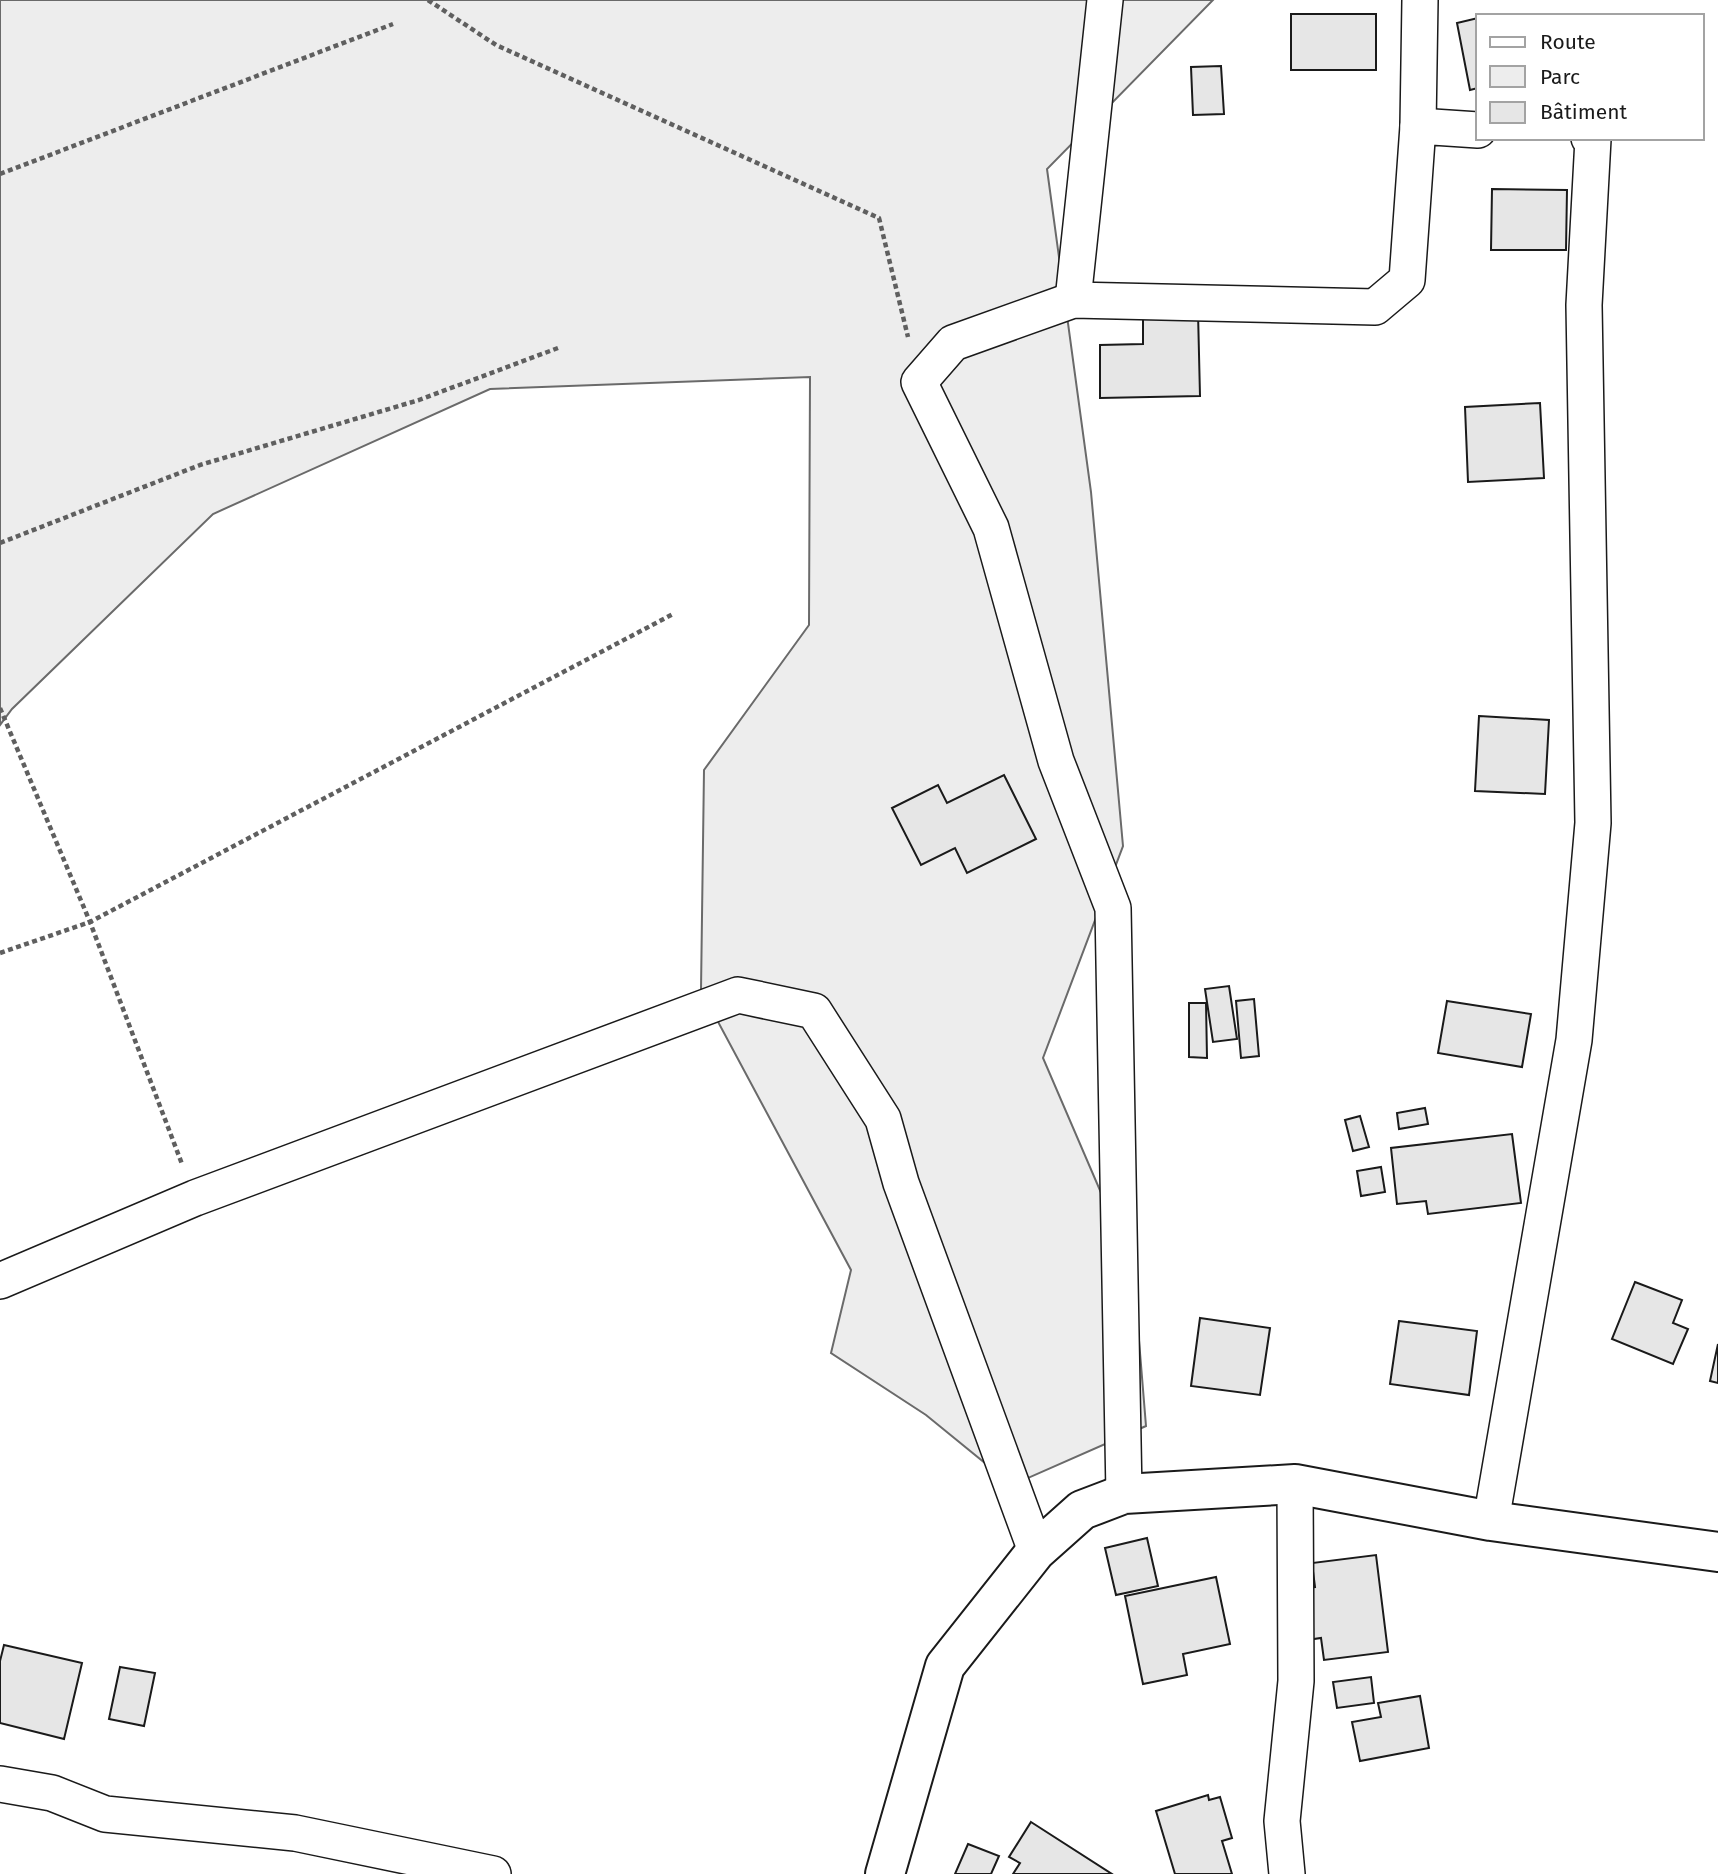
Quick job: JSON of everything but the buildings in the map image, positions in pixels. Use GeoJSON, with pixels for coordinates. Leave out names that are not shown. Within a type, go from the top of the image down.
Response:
{"type":"FeatureCollection","features":[{"type":"Feature","properties":{"kind":"street"},"geometry":{"type":"LineString","coordinates":[[1073,300],[1105,0]]}},
{"type":"Feature","properties":{"kind":"street"},"geometry":{"type":"LineString","coordinates":[[1124,1494],[1113,908],[1056,761],[991,528],[919,382],[953,343],[1073,300],[1374,307],[1407,280],[1418,126],[1420,0]]}},
{"type":"Feature","properties":{"kind":"street"},"geometry":{"type":"LineString","coordinates":[[1418,126],[1476,130]]}},
{"type":"Feature","properties":{"kind":"street"},"geometry":{"type":"LineString","coordinates":[[1491,1521],[1574,1040],[1593,823],[1584,306],[1593,140]]}},
{"type":"Feature","properties":{"kind":"street"},"geometry":{"type":"LineString","coordinates":[[0,1281],[195,1198],[737,995],[814,1011],[883,1119],[901,1183],[1036,1551]]}},
{"type":"Feature","properties":{"kind":"street"},"geometry":{"type":"LineString","coordinates":[[1287,1874],[1282,1821],[1296,1681],[1295,1484]]}},
{"type":"Feature","properties":{"kind":"street"},"geometry":{"type":"LineString","coordinates":[[885,1874],[945,1667],[1036,1551],[1082,1510],[1124,1494],[1295,1484],[1491,1521],[1718,1552]]}},
{"type":"Feature","properties":{"kind":"street"},"geometry":{"type":"LineString","coordinates":[[0,1784],[52,1793],[105,1814],[295,1833],[493,1874]]}},
{"type":"Feature","properties":{"kind":"path"},"geometry":{"type":"LineString","coordinates":[[428,0],[496,45],[880,218],[919,382]]}},
{"type":"Feature","properties":{"kind":"path"},"geometry":{"type":"LineString","coordinates":[[0,174],[393,24]]}},
{"type":"Feature","properties":{"kind":"path"},"geometry":{"type":"LineString","coordinates":[[0,544],[201,465],[419,400],[558,348]]}},
{"type":"Feature","properties":{"kind":"path"},"geometry":{"type":"LineString","coordinates":[[0,953],[90,922],[673,614]]}},
{"type":"Feature","properties":{"kind":"path"},"geometry":{"type":"LineString","coordinates":[[0,708],[90,922],[195,1198]]}},
{"type":"Feature","properties":{"kind":"green space"},"geometry":{"type":"Polygon","coordinates":[[[0,0],[1213,0],[1047,169],[1091,492],[1123,846],[1043,1058],[1133,1267],[1146,1426],[1012,1485],[926,1415],[831,1353],[851,1270],[701,990],[704,770],[809,625],[810,377],[490,389],[213,514],[12,709],[0,725],[0,0]]]}}]}
